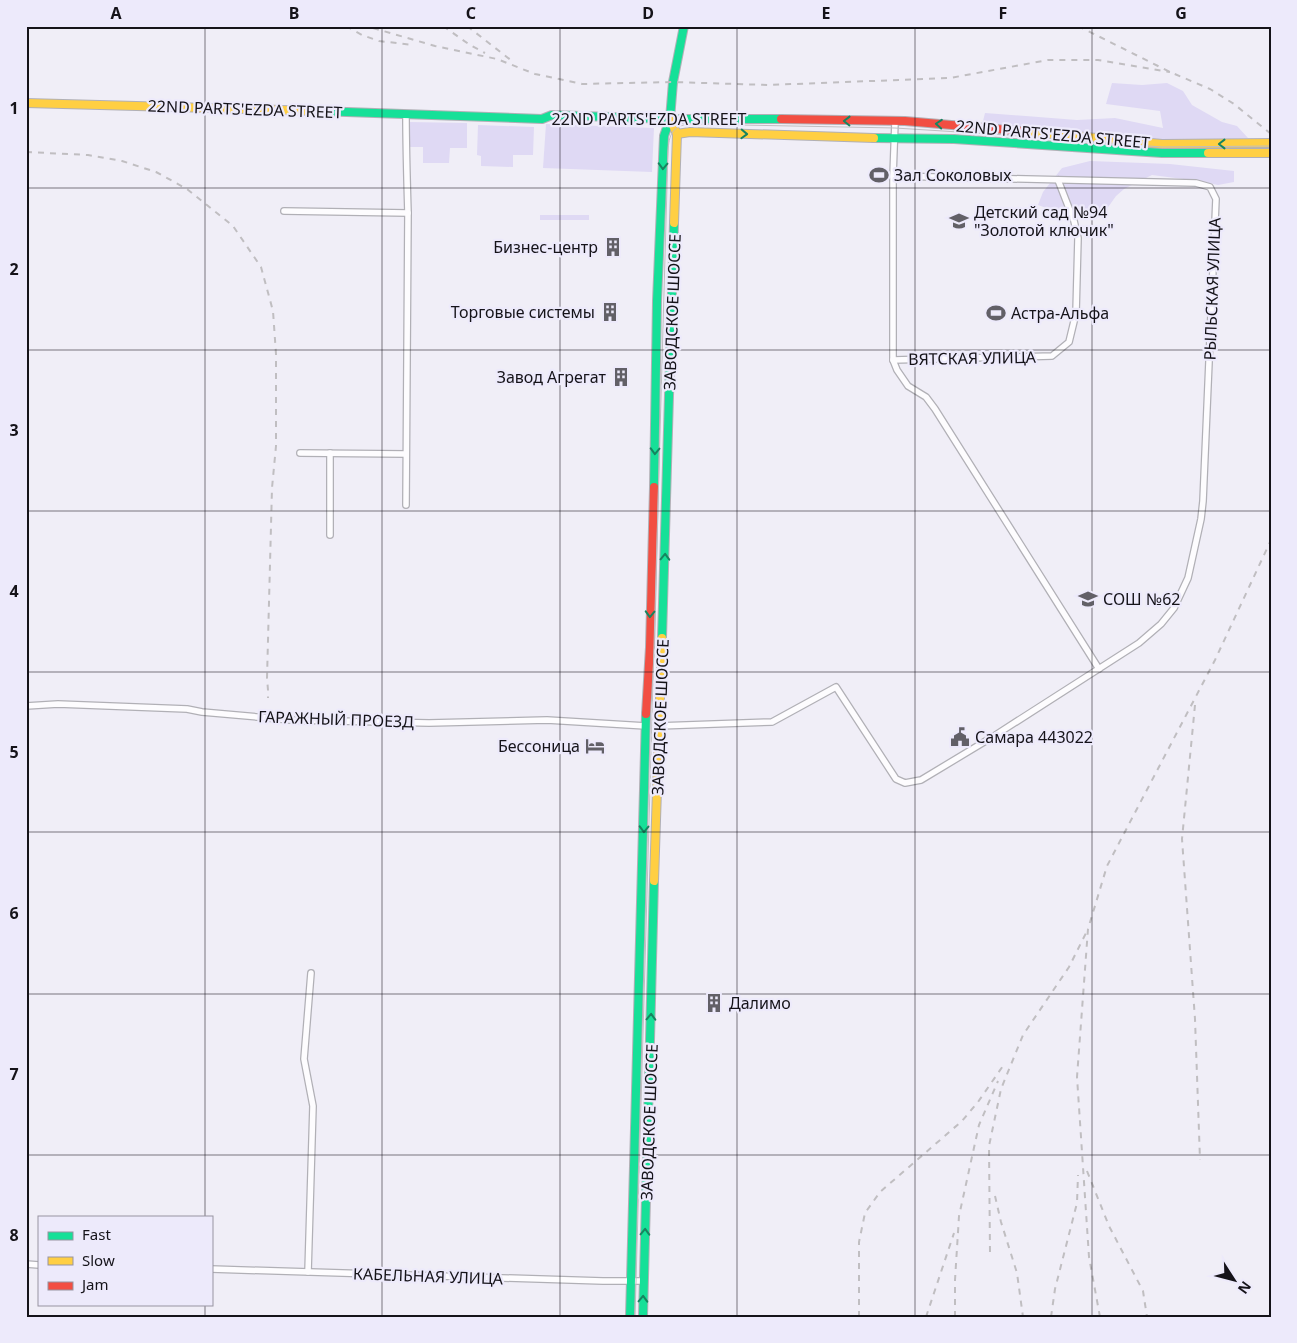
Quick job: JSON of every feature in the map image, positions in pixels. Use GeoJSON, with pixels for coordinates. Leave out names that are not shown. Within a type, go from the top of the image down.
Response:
{"type":"FeatureCollection","features":[{"type":"Feature","properties":{"kind":"main road","name":"ЗАВОДСКОЕ ШОССЕ"},"geometry":{"type":"LineString","coordinates":[[630,1317],[656,420],[657,301],[664,136],[670,119],[673,82],[684,26]]}},
{"type":"Feature","properties":{"kind":"main road","name":"22ND PARTS'EZDA STREET"},"geometry":{"type":"LineString","coordinates":[[26,103],[542,119],[552,115],[670,119],[736,118],[895,122],[1162,144],[1271,143]]}},
{"type":"Feature","properties":{"kind":"main road","name":"ЗАВОДСКОЕ ШОССЕ"},"geometry":{"type":"LineString","coordinates":[[643,1317],[658,726],[678,134],[670,119]]}},
{"type":"Feature","properties":{"kind":"main road","name":"22ND PARTS'EZDA STREET"},"geometry":{"type":"LineString","coordinates":[[678,134],[690,132],[894,139],[954,139],[1162,153],[1271,153]]}},
{"type":"Feature","properties":{"kind":"main road"},"geometry":{"type":"LineString","coordinates":[[656,420],[669,420]]}},
{"type":"Feature","properties":{"kind":"main road"},"geometry":{"type":"LineString","coordinates":[[646,726],[658,726]]}},
{"type":"Feature","properties":{"kind":"street"},"geometry":{"type":"LineString","coordinates":[[406,115],[405,156],[408,213],[406,505]]}},
{"type":"Feature","properties":{"kind":"street"},"geometry":{"type":"LineString","coordinates":[[895,122],[893,176],[893,360],[896,370],[908,386],[926,397],[935,409],[1099,669]]}},
{"type":"Feature","properties":{"kind":"street","name":"РЫЛЬСКАЯ УЛИЦА"},"geometry":{"type":"LineString","coordinates":[[658,726],[772,722],[836,687],[896,779],[905,784],[921,780],[1139,643],[1161,624],[1174,608],[1188,578],[1203,501],[1216,199],[1210,187],[1196,183],[893,176]]}},
{"type":"Feature","properties":{"kind":"street","name":"ВЯТСКАЯ УЛИЦА"},"geometry":{"type":"LineString","coordinates":[[893,360],[1052,356],[1069,342],[1076,313],[1078,238],[1074,221],[1058,180]]}},
{"type":"Feature","properties":{"kind":"street"},"geometry":{"type":"LineString","coordinates":[[284,211],[408,213]]}},
{"type":"Feature","properties":{"kind":"street"},"geometry":{"type":"LineString","coordinates":[[300,453],[406,454]]}},
{"type":"Feature","properties":{"kind":"street"},"geometry":{"type":"LineString","coordinates":[[330,453],[330,535]]}},
{"type":"Feature","properties":{"kind":"street","name":"ГАРАЖНЫЙ ПРОЕЗД"},"geometry":{"type":"LineString","coordinates":[[26,706],[58,704],[187,709],[291,720],[429,723],[547,720],[646,726]]}},
{"type":"Feature","properties":{"kind":"street"},"geometry":{"type":"LineString","coordinates":[[308,1272],[313,1106],[304,1059],[311,973]]}},
{"type":"Feature","properties":{"kind":"street","name":"КАБЕЛЬНАЯ УЛИЦА"},"geometry":{"type":"LineString","coordinates":[[212,1269],[644,1281]]}},
{"type":"Feature","properties":{"kind":"shaded area"},"geometry":{"type":"Polygon","coordinates":[[[1112,83],[1142,85],[1167,83],[1183,91],[1192,105],[1222,122],[1237,126],[1248,138],[1169,142],[982,125],[985,113],[1077,120],[1115,118],[1163,128],[1160,111],[1106,104],[1112,83]]]}},
{"type":"Feature","properties":{"kind":"shaded area"},"geometry":{"type":"Polygon","coordinates":[[[408,122],[467,123],[467,148],[450,148],[449,163],[423,163],[423,147],[407,147],[408,122]]]}},
{"type":"Feature","properties":{"kind":"shaded area"},"geometry":{"type":"Polygon","coordinates":[[[546,124],[654,128],[652,172],[543,168],[546,124]]]}},
{"type":"Feature","properties":{"kind":"shaded area"},"geometry":{"type":"Polygon","coordinates":[[[478,125],[534,127],[533,155],[513,155],[513,167],[481,166],[481,156],[477,155],[478,125]]]}},
{"type":"Feature","properties":{"kind":"shaded area"},"geometry":{"type":"Polygon","coordinates":[[[1090,161],[1170,164],[1234,171],[1234,182],[1218,185],[1152,175],[1124,189],[1116,196],[1101,217],[1052,210],[1038,205],[1043,192],[1062,168],[1090,161]]]}},
{"type":"Feature","properties":{"kind":"shaded area"},"geometry":{"type":"Polygon","coordinates":[[[540,215],[589,215],[589,220],[540,220],[540,215]]]}},
{"type":"Feature","properties":{"kind":"tram line"},"geometry":{"type":"LineString","coordinates":[[635,1317],[668,151],[672,132],[683,125],[689,124],[895,128],[1162,147],[1271,146]]}},
{"type":"Feature","properties":{"kind":"railway"},"geometry":{"type":"LineString","coordinates":[[346,26],[362,35],[379,41],[413,45]]}},
{"type":"Feature","properties":{"kind":"railway"},"geometry":{"type":"LineString","coordinates":[[443,26],[485,53]]}},
{"type":"Feature","properties":{"kind":"railway"},"geometry":{"type":"LineString","coordinates":[[467,26],[512,61]]}},
{"type":"Feature","properties":{"kind":"railway"},"geometry":{"type":"LineString","coordinates":[[1078,26],[1170,72],[1210,89],[1234,104],[1271,134]]}},
{"type":"Feature","properties":{"kind":"railway"},"geometry":{"type":"LineString","coordinates":[[373,28],[435,46],[497,59],[535,74],[582,84],[673,82],[768,85],[950,78],[1048,60],[1098,60],[1170,72]]}},
{"type":"Feature","properties":{"kind":"railway"},"geometry":{"type":"LineString","coordinates":[[26,152],[88,155],[122,161],[156,172],[187,189],[233,226],[261,267],[273,311],[276,354],[276,446],[272,488],[268,698]]}},
{"type":"Feature","properties":{"kind":"railway"},"geometry":{"type":"LineString","coordinates":[[1100,1317],[1089,1257],[1077,1077],[1088,929],[1107,866],[1215,660],[1271,540]]}},
{"type":"Feature","properties":{"kind":"railway"},"geometry":{"type":"LineString","coordinates":[[1195,705],[1182,839],[1195,1019],[1200,1160]]}},
{"type":"Feature","properties":{"kind":"railway"},"geometry":{"type":"LineString","coordinates":[[990,1252],[989,1146],[1001,1089],[1023,1035],[1069,967],[1086,933]]}},
{"type":"Feature","properties":{"kind":"railway"},"geometry":{"type":"LineString","coordinates":[[859,1317],[859,1242],[865,1213],[880,1192],[962,1121],[978,1102],[1005,1063]]}},
{"type":"Feature","properties":{"kind":"railway"},"geometry":{"type":"LineString","coordinates":[[955,1317],[959,1216],[979,1125],[998,1081]]}},
{"type":"Feature","properties":{"kind":"railway"},"geometry":{"type":"LineString","coordinates":[[1087,1171],[1109,1226],[1143,1291],[1147,1317]]}},
{"type":"Feature","properties":{"kind":"railway"},"geometry":{"type":"LineString","coordinates":[[1051,1317],[1055,1289],[1077,1203],[1078,1175]]}},
{"type":"Feature","properties":{"kind":"railway"},"geometry":{"type":"LineString","coordinates":[[995,1196],[1017,1273],[1023,1317]]}},
{"type":"Feature","properties":{"kind":"railway"},"geometry":{"type":"LineString","coordinates":[[926,1317],[954,1233]]}},
{"type":"Feature","properties":{"kind":"traffic: fast"},"geometry":{"type":"LineString","coordinates":[[654,487],[657,301],[664,136],[670,119],[673,82],[684,26]]}},
{"type":"Feature","properties":{"kind":"traffic: fast"},"geometry":{"type":"LineString","coordinates":[[318,111],[542,119],[552,115],[670,119],[781,119]]}},
{"type":"Feature","properties":{"kind":"traffic: fast"},"geometry":{"type":"LineString","coordinates":[[874,138],[954,139],[1162,153],[1208,153]]}},
{"type":"Feature","properties":{"kind":"traffic: fast"},"geometry":{"type":"LineString","coordinates":[[662,638],[674,223]]}},
{"type":"Feature","properties":{"kind":"traffic: fast"},"geometry":{"type":"LineString","coordinates":[[630,1317],[646,714]]}},
{"type":"Feature","properties":{"kind":"traffic: fast"},"geometry":{"type":"LineString","coordinates":[[643,1317],[654,881]]}},
{"type":"Feature","properties":{"kind":"traffic: slow"},"geometry":{"type":"LineString","coordinates":[[26,103],[318,111]]}},
{"type":"Feature","properties":{"kind":"traffic: slow"},"geometry":{"type":"LineString","coordinates":[[670,119],[677,134],[674,223]]}},
{"type":"Feature","properties":{"kind":"traffic: slow"},"geometry":{"type":"LineString","coordinates":[[1020,131],[1162,144],[1271,143]]}},
{"type":"Feature","properties":{"kind":"traffic: slow"},"geometry":{"type":"LineString","coordinates":[[677,134],[690,132],[874,138]]}},
{"type":"Feature","properties":{"kind":"traffic: slow"},"geometry":{"type":"LineString","coordinates":[[1208,153],[1271,153]]}},
{"type":"Feature","properties":{"kind":"traffic: slow"},"geometry":{"type":"LineString","coordinates":[[654,881],[662,638]]}},
{"type":"Feature","properties":{"kind":"traffic: jam"},"geometry":{"type":"LineString","coordinates":[[781,119],[905,121],[1020,131]]}},
{"type":"Feature","properties":{"kind":"traffic: jam"},"geometry":{"type":"LineString","coordinates":[[646,714],[650,647],[654,487]]}},
{"type":"Feature","properties":{"kind":"place","name":"Зал Соколовых"},"geometry":{"type":"Point","coordinates":[879,175]}},
{"type":"Feature","properties":{"kind":"place","name":"Детский сад №94 \"Золотой ключик\""},"geometry":{"type":"Point","coordinates":[959,221]}},
{"type":"Feature","properties":{"kind":"place","name":"Бизнес-центр"},"geometry":{"type":"Point","coordinates":[613,247]}},
{"type":"Feature","properties":{"kind":"place","name":"Торговые системы"},"geometry":{"type":"Point","coordinates":[610,312]}},
{"type":"Feature","properties":{"kind":"place","name":"Астра-Альфа"},"geometry":{"type":"Point","coordinates":[996,313]}},
{"type":"Feature","properties":{"kind":"place","name":"Завод Агрегат"},"geometry":{"type":"Point","coordinates":[621,377]}},
{"type":"Feature","properties":{"kind":"place","name":"СОШ №62"},"geometry":{"type":"Point","coordinates":[1088,599]}},
{"type":"Feature","properties":{"kind":"place","name":"Самара 443022"},"geometry":{"type":"Point","coordinates":[960,737]}},
{"type":"Feature","properties":{"kind":"place","name":"Бессоница"},"geometry":{"type":"Point","coordinates":[595,746]}},
{"type":"Feature","properties":{"kind":"place","name":"Далимо"},"geometry":{"type":"Point","coordinates":[714,1003]}}]}
